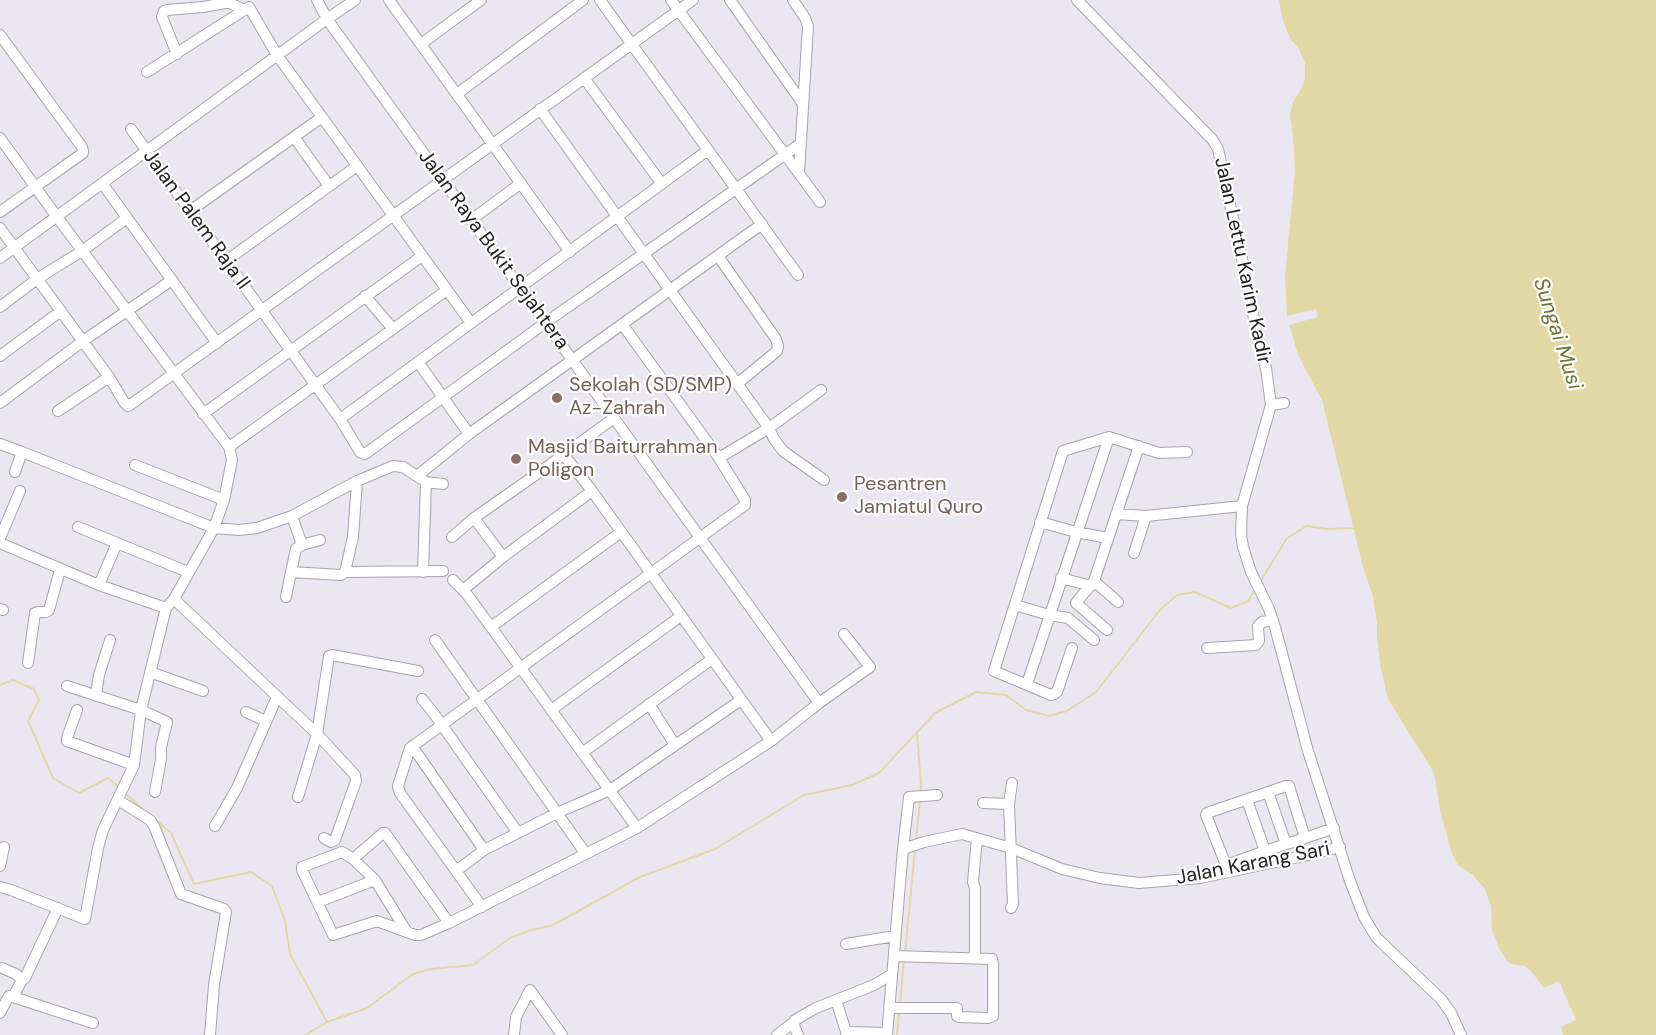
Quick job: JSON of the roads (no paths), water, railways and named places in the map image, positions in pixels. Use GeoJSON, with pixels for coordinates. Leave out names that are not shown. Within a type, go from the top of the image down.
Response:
{"type":"FeatureCollection","features":[{"type":"Feature","properties":{"kind":"street","name":"Jalan Raya Bukit Sejahtera"},"geometry":{"type":"LineString","coordinates":[[317,0],[327,19],[819,703]]}},
{"type":"Feature","properties":{"kind":"street"},"geometry":{"type":"LineString","coordinates":[[0,258],[355,0]]}},
{"type":"Feature","properties":{"kind":"street"},"geometry":{"type":"LineString","coordinates":[[389,0],[570,252]]}},
{"type":"Feature","properties":{"kind":"street"},"geometry":{"type":"LineString","coordinates":[[421,44],[481,0]]}},
{"type":"Feature","properties":{"kind":"street"},"geometry":{"type":"LineString","coordinates":[[457,94],[567,4],[583,0]]}},
{"type":"Feature","properties":{"kind":"street"},"geometry":{"type":"LineString","coordinates":[[600,0],[798,275]]}},
{"type":"Feature","properties":{"kind":"street"},"geometry":{"type":"LineString","coordinates":[[671,0],[820,202]]}},
{"type":"Feature","properties":{"kind":"street"},"geometry":{"type":"LineString","coordinates":[[0,228],[128,406],[693,0]]}},
{"type":"Feature","properties":{"kind":"street"},"geometry":{"type":"LineString","coordinates":[[730,0],[803,104]]}},
{"type":"Feature","properties":{"kind":"street","name":"Jalan Lettu Karim Kadir"},"geometry":{"type":"LineString","coordinates":[[1077,0],[1205,132],[1218,149],[1266,368],[1271,405],[1242,506],[1240,534],[1243,547],[1251,572],[1271,614],[1301,729],[1350,881],[1369,926],[1382,944],[1441,999],[1451,1013],[1461,1035]]}},
{"type":"Feature","properties":{"kind":"street"},"geometry":{"type":"LineString","coordinates":[[795,1],[808,26],[799,173]]}},
{"type":"Feature","properties":{"kind":"street"},"geometry":{"type":"LineString","coordinates":[[177,54],[162,17],[164,11],[225,3],[249,7],[277,55],[471,323]]}},
{"type":"Feature","properties":{"kind":"street"},"geometry":{"type":"LineString","coordinates":[[147,72],[177,54],[239,6]]}},
{"type":"Feature","properties":{"kind":"street"},"geometry":{"type":"LineString","coordinates":[[0,35],[83,149],[83,153],[0,212]]}},
{"type":"Feature","properties":{"kind":"street"},"geometry":{"type":"LineString","coordinates":[[584,78],[662,184]]}},
{"type":"Feature","properties":{"kind":"street"},"geometry":{"type":"LineString","coordinates":[[540,109],[774,439],[783,450],[824,480]]}},
{"type":"Feature","properties":{"kind":"street"},"geometry":{"type":"LineString","coordinates":[[190,211],[322,117]]}},
{"type":"Feature","properties":{"kind":"street","name":"Jalan Palem Raja II"},"geometry":{"type":"LineString","coordinates":[[131,129],[340,419],[360,452],[365,454],[444,397]]}},
{"type":"Feature","properties":{"kind":"street"},"geometry":{"type":"LineString","coordinates":[[294,137],[329,186]]}},
{"type":"Feature","properties":{"kind":"street"},"geometry":{"type":"LineString","coordinates":[[0,138],[229,447],[232,460],[224,500],[214,528],[170,604],[141,710],[134,765],[103,830],[85,919],[0,887]]}},
{"type":"Feature","properties":{"kind":"street"},"geometry":{"type":"LineString","coordinates":[[444,397],[545,323],[800,144]]}},
{"type":"Feature","properties":{"kind":"street"},"geometry":{"type":"LineString","coordinates":[[340,419],[708,150]]}},
{"type":"Feature","properties":{"kind":"street"},"geometry":{"type":"LineString","coordinates":[[226,261],[357,166]]}},
{"type":"Feature","properties":{"kind":"street"},"geometry":{"type":"LineString","coordinates":[[102,183],[217,343]]}},
{"type":"Feature","properties":{"kind":"street"},"geometry":{"type":"LineString","coordinates":[[471,220],[521,183]]}},
{"type":"Feature","properties":{"kind":"street"},"geometry":{"type":"LineString","coordinates":[[0,307],[37,279],[128,218]]}},
{"type":"Feature","properties":{"kind":"street"},"geometry":{"type":"LineString","coordinates":[[423,572],[421,479],[470,434],[762,224]]}},
{"type":"Feature","properties":{"kind":"street"},"geometry":{"type":"LineString","coordinates":[[203,414],[422,256]]}},
{"type":"Feature","properties":{"kind":"street"},"geometry":{"type":"LineString","coordinates":[[718,256],[776,339],[778,346],[777,351],[736,384]]}},
{"type":"Feature","properties":{"kind":"street"},"geometry":{"type":"LineString","coordinates":[[0,403],[83,341],[171,280]]}},
{"type":"Feature","properties":{"kind":"street"},"geometry":{"type":"LineString","coordinates":[[229,447],[447,290]]}},
{"type":"Feature","properties":{"kind":"street"},"geometry":{"type":"LineString","coordinates":[[365,296],[393,329]]}},
{"type":"Feature","properties":{"kind":"street"},"geometry":{"type":"LineString","coordinates":[[0,356],[61,311]]}},
{"type":"Feature","properties":{"kind":"street"},"geometry":{"type":"LineString","coordinates":[[482,907],[400,794],[398,786],[408,751],[743,508],[745,503],[719,458],[622,324]]}},
{"type":"Feature","properties":{"kind":"street"},"geometry":{"type":"LineString","coordinates":[[418,362],[470,434]]}},
{"type":"Feature","properties":{"kind":"street"},"geometry":{"type":"LineString","coordinates":[[58,411],[109,377]]}},
{"type":"Feature","properties":{"kind":"street"},"geometry":{"type":"LineString","coordinates":[[719,458],[768,428],[821,390]]}},
{"type":"Feature","properties":{"kind":"street"},"geometry":{"type":"LineString","coordinates":[[1271,405],[1284,403]]}},
{"type":"Feature","properties":{"kind":"street"},"geometry":{"type":"LineString","coordinates":[[452,537],[474,518],[614,418]]}},
{"type":"Feature","properties":{"kind":"street"},"geometry":{"type":"LineString","coordinates":[[1027,684],[1109,437]]}},
{"type":"Feature","properties":{"kind":"street"},"geometry":{"type":"LineString","coordinates":[[1072,648],[1056,693],[1051,695],[994,671],[1063,450],[1109,437],[1164,454],[1187,452]]}},
{"type":"Feature","properties":{"kind":"street"},"geometry":{"type":"LineString","coordinates":[[0,444],[214,528],[239,530],[257,528],[291,516],[357,481],[393,466],[403,468],[421,479],[444,484]]}},
{"type":"Feature","properties":{"kind":"street"},"geometry":{"type":"LineString","coordinates":[[1107,630],[1077,604],[1093,584],[1139,446]]}},
{"type":"Feature","properties":{"kind":"street"},"geometry":{"type":"LineString","coordinates":[[15,471],[22,452]]}},
{"type":"Feature","properties":{"kind":"street"},"geometry":{"type":"LineString","coordinates":[[564,455],[771,741]]}},
{"type":"Feature","properties":{"kind":"street"},"geometry":{"type":"LineString","coordinates":[[135,465],[224,500]]}},
{"type":"Feature","properties":{"kind":"street"},"geometry":{"type":"LineString","coordinates":[[345,572],[353,537],[357,481]]}},
{"type":"Feature","properties":{"kind":"street"},"geometry":{"type":"LineString","coordinates":[[0,538],[20,491]]}},
{"type":"Feature","properties":{"kind":"street"},"geometry":{"type":"LineString","coordinates":[[464,590],[503,557],[592,491]]}},
{"type":"Feature","properties":{"kind":"street"},"geometry":{"type":"LineString","coordinates":[[1116,514],[1146,516],[1242,506]]}},
{"type":"Feature","properties":{"kind":"street"},"geometry":{"type":"LineString","coordinates":[[291,516],[302,544]]}},
{"type":"Feature","properties":{"kind":"street"},"geometry":{"type":"LineString","coordinates":[[1134,553],[1146,516]]}},
{"type":"Feature","properties":{"kind":"street"},"geometry":{"type":"LineString","coordinates":[[474,518],[503,557]]}},
{"type":"Feature","properties":{"kind":"street"},"geometry":{"type":"LineString","coordinates":[[1040,522],[1108,538]]}},
{"type":"Feature","properties":{"kind":"street"},"geometry":{"type":"LineString","coordinates":[[78,527],[189,572]]}},
{"type":"Feature","properties":{"kind":"street"},"geometry":{"type":"LineString","coordinates":[[491,627],[621,532]]}},
{"type":"Feature","properties":{"kind":"street"},"geometry":{"type":"LineString","coordinates":[[286,597],[294,552],[302,544],[320,540]]}},
{"type":"Feature","properties":{"kind":"street"},"geometry":{"type":"LineString","coordinates":[[0,543],[99,585],[170,604],[277,697],[317,734],[356,778],[335,840],[332,842],[324,838]]}},
{"type":"Feature","properties":{"kind":"street"},"geometry":{"type":"LineString","coordinates":[[99,585],[117,543]]}},
{"type":"Feature","properties":{"kind":"street"},"geometry":{"type":"LineString","coordinates":[[28,663],[35,613],[49,610],[60,570]]}},
{"type":"Feature","properties":{"kind":"street"},"geometry":{"type":"LineString","coordinates":[[291,572],[341,575],[345,572],[394,570],[443,571]]}},
{"type":"Feature","properties":{"kind":"street"},"geometry":{"type":"LineString","coordinates":[[1061,578],[1093,584],[1118,602]]}},
{"type":"Feature","properties":{"kind":"street"},"geometry":{"type":"LineString","coordinates":[[453,580],[464,590],[637,828]]}},
{"type":"Feature","properties":{"kind":"street"},"geometry":{"type":"LineString","coordinates":[[1015,605],[1069,619],[1094,640]]}},
{"type":"Feature","properties":{"kind":"street"},"geometry":{"type":"LineString","coordinates":[[1207,648],[1256,645],[1259,641],[1257,626],[1271,614]]}},
{"type":"Feature","properties":{"kind":"street"},"geometry":{"type":"LineString","coordinates":[[551,710],[681,616]]}},
{"type":"Feature","properties":{"kind":"street"},"geometry":{"type":"LineString","coordinates":[[407,932],[375,880],[342,852],[302,867],[333,935],[377,921],[407,932],[418,935],[449,923],[637,828],[771,741],[870,667],[844,634]]}},
{"type":"Feature","properties":{"kind":"street"},"geometry":{"type":"LineString","coordinates":[[96,695],[99,675],[110,640]]}},
{"type":"Feature","properties":{"kind":"street"},"geometry":{"type":"LineString","coordinates":[[435,640],[586,854]]}},
{"type":"Feature","properties":{"kind":"street"},"geometry":{"type":"LineString","coordinates":[[298,797],[317,734],[329,656],[418,671]]}},
{"type":"Feature","properties":{"kind":"street"},"geometry":{"type":"LineString","coordinates":[[582,753],[712,659]]}},
{"type":"Feature","properties":{"kind":"street"},"geometry":{"type":"LineString","coordinates":[[150,672],[204,692]]}},
{"type":"Feature","properties":{"kind":"street"},"geometry":{"type":"LineString","coordinates":[[67,686],[141,710],[167,722],[155,792]]}},
{"type":"Feature","properties":{"kind":"street"},"geometry":{"type":"LineString","coordinates":[[215,826],[237,788],[277,697]]}},
{"type":"Feature","properties":{"kind":"street"},"geometry":{"type":"LineString","coordinates":[[422,699],[518,833]]}},
{"type":"Feature","properties":{"kind":"street"},"geometry":{"type":"LineString","coordinates":[[456,871],[484,850],[557,813],[610,790],[741,700]]}},
{"type":"Feature","properties":{"kind":"street"},"geometry":{"type":"LineString","coordinates":[[649,704],[675,745]]}},
{"type":"Feature","properties":{"kind":"street"},"geometry":{"type":"LineString","coordinates":[[77,710],[66,738],[67,741],[134,765]]}},
{"type":"Feature","properties":{"kind":"street"},"geometry":{"type":"LineString","coordinates":[[246,712],[266,721]]}},
{"type":"Feature","properties":{"kind":"street"},"geometry":{"type":"LineString","coordinates":[[412,746],[484,850]]}},
{"type":"Feature","properties":{"kind":"street"},"geometry":{"type":"LineString","coordinates":[[1011,908],[1009,804],[1012,783]]}},
{"type":"Feature","properties":{"kind":"street"},"geometry":{"type":"LineString","coordinates":[[1305,838],[1290,788],[1286,786],[1207,813],[1206,816],[1227,865],[1334,828]]}},
{"type":"Feature","properties":{"kind":"street"},"geometry":{"type":"LineString","coordinates":[[1268,792],[1286,844]]}},
{"type":"Feature","properties":{"kind":"street"},"geometry":{"type":"LineString","coordinates":[[836,1000],[847,1034],[887,1034],[896,1008],[892,974],[896,957],[895,936],[906,848],[909,797],[926,796]]}},
{"type":"Feature","properties":{"kind":"street"},"geometry":{"type":"LineString","coordinates":[[119,798],[150,820],[154,826],[181,894],[224,909],[226,912],[214,985],[210,1035]]}},
{"type":"Feature","properties":{"kind":"street"},"geometry":{"type":"LineString","coordinates":[[1247,800],[1265,851]]}},
{"type":"Feature","properties":{"kind":"street"},"geometry":{"type":"LineString","coordinates":[[983,803],[1009,804]]}},
{"type":"Feature","properties":{"kind":"street"},"geometry":{"type":"LineString","coordinates":[[353,859],[385,833],[449,923]]}},
{"type":"Feature","properties":{"kind":"street","name":"Jalan Karang Sari"},"geometry":{"type":"LineString","coordinates":[[906,848],[958,833],[1011,848],[1062,869],[1139,884],[1200,878],[1340,847]]}},
{"type":"Feature","properties":{"kind":"street"},"geometry":{"type":"LineString","coordinates":[[975,958],[975,888],[973,882],[977,838]]}},
{"type":"Feature","properties":{"kind":"street"},"geometry":{"type":"LineString","coordinates":[[0,866],[4,847]]}},
{"type":"Feature","properties":{"kind":"street"},"geometry":{"type":"LineString","coordinates":[[318,902],[375,880]]}},
{"type":"Feature","properties":{"kind":"street"},"geometry":{"type":"LineString","coordinates":[[0,1013],[7,995],[25,978],[58,908]]}},
{"type":"Feature","properties":{"kind":"street"},"geometry":{"type":"LineString","coordinates":[[846,944],[895,936]]}},
{"type":"Feature","properties":{"kind":"street"},"geometry":{"type":"LineString","coordinates":[[896,957],[993,960],[993,1016],[958,1017],[957,1008],[896,1008]]}},
{"type":"Feature","properties":{"kind":"street"},"geometry":{"type":"LineString","coordinates":[[2,968],[16,974],[22,980]]}},
{"type":"Feature","properties":{"kind":"street"},"geometry":{"type":"LineString","coordinates":[[777,1035],[816,1008],[874,985],[892,974]]}},
{"type":"Feature","properties":{"kind":"street"},"geometry":{"type":"LineString","coordinates":[[514,1035],[516,1017],[530,990],[562,1035]]}},
{"type":"Feature","properties":{"kind":"street"},"geometry":{"type":"LineString","coordinates":[[7,995],[93,1023]]}},
{"type":"Feature","properties":{"kind":"street"},"geometry":{"type":"LineString","coordinates":[[794,1022],[798,1035]]}},
{"type":"Feature","properties":{"kind":"water","name":"Sungai Musi"},"geometry":{"type":"Polygon","coordinates":[[[1279,0],[1656,0],[1656,1035],[1563,1035],[1544,988],[1525,966],[1508,962],[1499,948],[1492,930],[1491,906],[1485,889],[1473,875],[1458,865],[1452,854],[1440,811],[1434,773],[1388,699],[1381,669],[1373,596],[1364,571],[1322,400],[1298,355],[1287,316],[1285,276],[1295,172],[1290,115],[1293,102],[1305,79],[1305,63],[1283,21],[1279,0]]]}},
{"type":"Feature","properties":{"kind":"waterway"},"geometry":{"type":"LineString","coordinates":[[1260,582],[1287,538],[1307,526],[1327,529],[1355,528]]}},
{"type":"Feature","properties":{"kind":"waterway"},"geometry":{"type":"LineString","coordinates":[[305,1035],[327,1022],[367,1008],[413,974],[431,969],[473,965],[510,938],[553,925],[640,877],[715,849],[804,795],[852,785],[879,773],[935,713],[976,692],[1006,695],[1026,710],[1049,716],[1067,711],[1096,692],[1160,610],[1177,595],[1195,592],[1231,608],[1248,601],[1255,590]]}},
{"type":"Feature","properties":{"kind":"waterway"},"geometry":{"type":"LineString","coordinates":[[0,685],[13,680],[34,689],[39,700],[28,721],[53,778],[79,793],[108,778],[119,788]]}},
{"type":"Feature","properties":{"kind":"waterway"},"geometry":{"type":"LineString","coordinates":[[917,733],[920,793]]}},
{"type":"Feature","properties":{"kind":"waterway"},"geometry":{"type":"LineString","coordinates":[[126,794],[146,812]]}},
{"type":"Feature","properties":{"kind":"waterway"},"geometry":{"type":"LineString","coordinates":[[916,841],[920,799]]}},
{"type":"Feature","properties":{"kind":"waterway"},"geometry":{"type":"LineString","coordinates":[[155,819],[171,833],[194,884],[251,872],[272,886],[285,921],[290,954],[327,1022]]}},
{"type":"Feature","properties":{"kind":"waterway"},"geometry":{"type":"LineString","coordinates":[[905,952],[915,850]]}},
{"type":"Feature","properties":{"kind":"waterway"},"geometry":{"type":"LineString","coordinates":[[900,1005],[904,960]]}},
{"type":"Feature","properties":{"kind":"waterway"},"geometry":{"type":"LineString","coordinates":[[897,1035],[899,1011]]}},
{"type":"Feature","properties":{"kind":"place","name":"Sekolah (SD/SMP) Az-Zahrah"},"geometry":{"type":"Point","coordinates":[557,398]}},
{"type":"Feature","properties":{"kind":"place","name":"Masjid Baiturrahman Poligon"},"geometry":{"type":"Point","coordinates":[516,459]}},
{"type":"Feature","properties":{"kind":"place","name":"Pesantren Jamiatul Quro"},"geometry":{"type":"Point","coordinates":[842,497]}}]}
